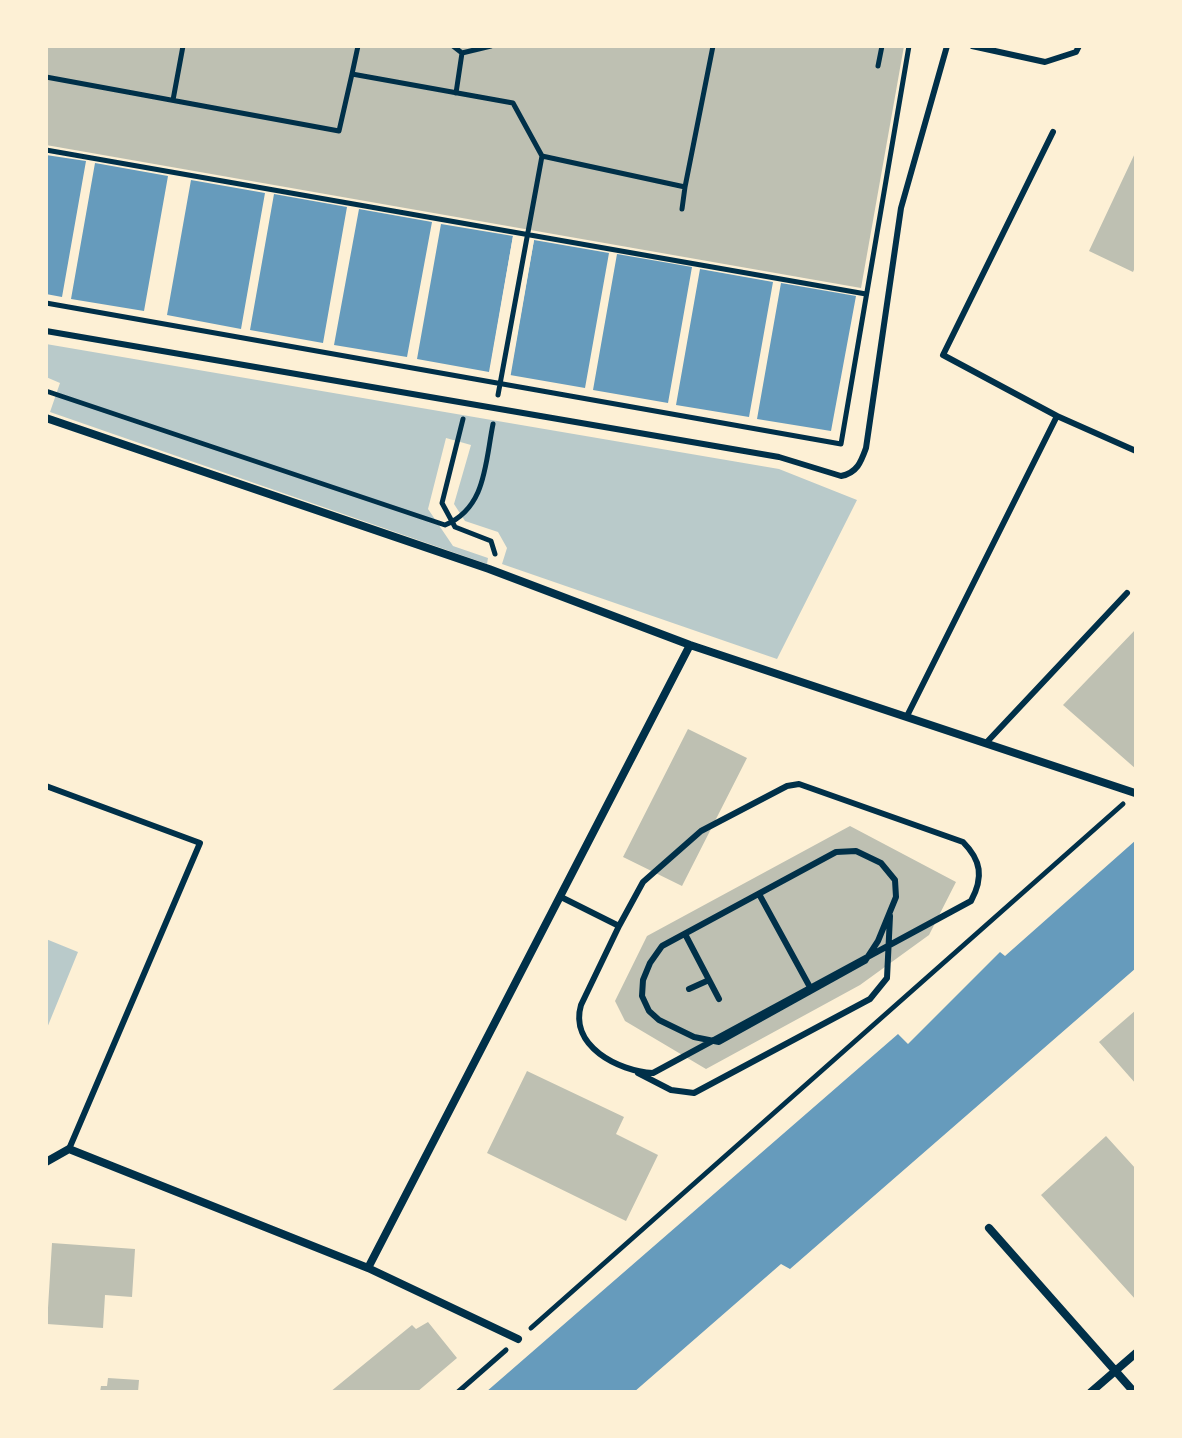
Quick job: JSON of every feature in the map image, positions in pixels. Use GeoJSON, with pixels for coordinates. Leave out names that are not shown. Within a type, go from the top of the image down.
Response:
{"type":"FeatureCollection","features":[{"type":"Feature","properties":{"kind":"street"},"geometry":{"type":"LineString","coordinates":[[46,418],[489,569],[690,645],[1135,793]]}},
{"type":"Feature","properties":{"kind":"street"},"geometry":{"type":"LineString","coordinates":[[368,1268],[690,645]]}},
{"type":"Feature","properties":{"kind":"street"},"geometry":{"type":"LineString","coordinates":[[46,1162],[69,1149],[368,1268],[518,1339]]}},
{"type":"Feature","properties":{"kind":"street"},"geometry":{"type":"LineString","coordinates":[[989,1228],[1134,1392]]}},
{"type":"Feature","properties":{"kind":"street"},"geometry":{"type":"LineString","coordinates":[[1091,1392],[1136,1353]]}},
{"type":"Feature","properties":{"kind":"lane"},"geometry":{"type":"LineString","coordinates":[[46,331],[779,457],[841,476],[850,474],[859,466],[866,448],[901,208],[947,46]]}},
{"type":"Feature","properties":{"kind":"lane"},"geometry":{"type":"LineString","coordinates":[[972,46],[1045,62],[1076,52],[1079,46]]}},
{"type":"Feature","properties":{"kind":"lane"},"geometry":{"type":"LineString","coordinates":[[1053,132],[943,355],[1057,416],[1136,451]]}},
{"type":"Feature","properties":{"kind":"lane"},"geometry":{"type":"LineString","coordinates":[[907,716],[1057,416]]}},
{"type":"Feature","properties":{"kind":"lane"},"geometry":{"type":"LineString","coordinates":[[986,743],[1127,593]]}},
{"type":"Feature","properties":{"kind":"lane"},"geometry":{"type":"LineString","coordinates":[[634,1072],[653,1073],[971,901],[978,888],[980,869],[975,854],[963,842],[799,784],[787,786],[701,831],[643,882],[578,1016],[589,1046],[634,1072],[671,1090],[694,1093],[870,999],[887,978],[890,911]]}},
{"type":"Feature","properties":{"kind":"lane"},"geometry":{"type":"LineString","coordinates":[[46,786],[200,843],[69,1149]]}},
{"type":"Feature","properties":{"kind":"lane"},"geometry":{"type":"LineString","coordinates":[[856,851],[881,863],[895,880],[896,897],[865,961],[719,1042],[694,1037],[659,1020],[642,996],[643,980],[662,946],[759,894],[836,852],[856,851]]}},
{"type":"Feature","properties":{"kind":"lane"},"geometry":{"type":"LineString","coordinates":[[759,894],[812,992]]}},
{"type":"Feature","properties":{"kind":"lane"},"geometry":{"type":"LineString","coordinates":[[561,897],[619,926]]}},
{"type":"Feature","properties":{"kind":"lane"},"geometry":{"type":"LineString","coordinates":[[685,934],[719,999]]}},
{"type":"Feature","properties":{"kind":"lane"},"geometry":{"type":"LineString","coordinates":[[689,989],[709,980]]}},
{"type":"Feature","properties":{"kind":"path"},"geometry":{"type":"LineString","coordinates":[[173,100],[183,46]]}},
{"type":"Feature","properties":{"kind":"path"},"geometry":{"type":"LineString","coordinates":[[46,77],[339,131],[358,46]]}},
{"type":"Feature","properties":{"kind":"path"},"geometry":{"type":"LineString","coordinates":[[453,46],[462,53]]}},
{"type":"Feature","properties":{"kind":"path"},"geometry":{"type":"LineString","coordinates":[[462,53],[491,46]]}},
{"type":"Feature","properties":{"kind":"path"},"geometry":{"type":"LineString","coordinates":[[682,209],[713,46]]}},
{"type":"Feature","properties":{"kind":"path"},"geometry":{"type":"LineString","coordinates":[[878,66],[882,46]]}},
{"type":"Feature","properties":{"kind":"path"},"geometry":{"type":"LineString","coordinates":[[46,303],[841,444],[909,46]]}},
{"type":"Feature","properties":{"kind":"path"},"geometry":{"type":"LineString","coordinates":[[456,93],[462,53]]}},
{"type":"Feature","properties":{"kind":"path"},"geometry":{"type":"LineString","coordinates":[[352,74],[513,103],[542,156],[497,398]]}},
{"type":"Feature","properties":{"kind":"path"},"geometry":{"type":"LineString","coordinates":[[46,150],[866,294]]}},
{"type":"Feature","properties":{"kind":"path"},"geometry":{"type":"LineString","coordinates":[[542,156],[685,187]]}},
{"type":"Feature","properties":{"kind":"path"},"geometry":{"type":"LineString","coordinates":[[46,391],[445,525],[461,519],[480,492],[495,413]]}},
{"type":"Feature","properties":{"kind":"path"},"geometry":{"type":"LineString","coordinates":[[457,441],[442,503],[455,527],[491,541]]}},
{"type":"Feature","properties":{"kind":"path"},"geometry":{"type":"LineString","coordinates":[[458,1392],[1135,793]]}},
{"type":"Feature","properties":{"kind":"shaded area"},"geometry":{"type":"Polygon","coordinates":[[[46,344],[779,469],[857,500],[777,659],[502,564],[507,548],[498,532],[465,521],[454,504],[471,445],[446,438],[428,509],[453,546],[488,558],[487,564],[50,412],[60,383],[46,377],[46,344]]]}},
{"type":"Feature","properties":{"kind":"shaded area"},"geometry":{"type":"Polygon","coordinates":[[[46,939],[78,952],[47,1028],[46,1028],[46,939]]]}},
{"type":"Feature","properties":{"kind":"water"},"geometry":{"type":"Polygon","coordinates":[[[46,155],[86,161],[62,297],[46,294],[46,155]]]}},
{"type":"Feature","properties":{"kind":"water"},"geometry":{"type":"Polygon","coordinates":[[[95,163],[168,176],[144,311],[71,299],[95,163]]]}},
{"type":"Feature","properties":{"kind":"water"},"geometry":{"type":"Polygon","coordinates":[[[191,180],[265,193],[241,329],[167,315],[191,180]]]}},
{"type":"Feature","properties":{"kind":"water"},"geometry":{"type":"Polygon","coordinates":[[[274,194],[347,207],[323,343],[250,330],[274,194]]]}},
{"type":"Feature","properties":{"kind":"water"},"geometry":{"type":"Polygon","coordinates":[[[359,209],[432,222],[407,357],[334,345],[359,209]]]}},
{"type":"Feature","properties":{"kind":"water"},"geometry":{"type":"Polygon","coordinates":[[[441,224],[513,236],[489,372],[417,359],[441,224]]]}},
{"type":"Feature","properties":{"kind":"water"},"geometry":{"type":"Polygon","coordinates":[[[534,240],[609,253],[585,388],[510,375],[534,240]]]}},
{"type":"Feature","properties":{"kind":"water"},"geometry":{"type":"Polygon","coordinates":[[[617,254],[692,267],[668,403],[593,390],[617,254]]]}},
{"type":"Feature","properties":{"kind":"water"},"geometry":{"type":"Polygon","coordinates":[[[700,269],[773,282],[749,417],[676,405],[700,269]]]}},
{"type":"Feature","properties":{"kind":"water"},"geometry":{"type":"Polygon","coordinates":[[[781,283],[856,296],[831,431],[757,419],[781,283]]]}},
{"type":"Feature","properties":{"kind":"water"},"geometry":{"type":"Polygon","coordinates":[[[1136,840],[1136,968],[790,1269],[781,1264],[634,1392],[486,1392],[898,1034],[908,1044],[1000,952],[1005,956],[1136,840]]]}},
{"type":"Feature","properties":{"kind":"pier"},"geometry":{"type":"Polygon","coordinates":[[[513,236],[517,237],[493,373],[489,376],[513,236]]]}},
{"type":"Feature","properties":{"kind":"pier"},"geometry":{"type":"Polygon","coordinates":[[[530,239],[534,240],[510,379],[506,375],[530,239]]]}},
{"type":"Feature","properties":{"kind":"building"},"geometry":{"type":"Polygon","coordinates":[[[46,46],[904,46],[861,288],[46,145],[46,46]]]}},
{"type":"Feature","properties":{"kind":"building"},"geometry":{"type":"Polygon","coordinates":[[[1136,151],[1136,265],[1133,272],[1089,251],[1136,151]]]}},
{"type":"Feature","properties":{"kind":"building"},"geometry":{"type":"Polygon","coordinates":[[[1136,629],[1136,769],[1063,705],[1136,629]]]}},
{"type":"Feature","properties":{"kind":"building"},"geometry":{"type":"Polygon","coordinates":[[[688,729],[747,758],[682,886],[623,857],[688,729]]]}},
{"type":"Feature","properties":{"kind":"building"},"geometry":{"type":"Polygon","coordinates":[[[850,826],[956,882],[929,935],[860,985],[706,1069],[625,1021],[615,1001],[647,936],[850,826]]]}},
{"type":"Feature","properties":{"kind":"building"},"geometry":{"type":"Polygon","coordinates":[[[1136,1010],[1136,1084],[1099,1042],[1136,1010]]]}},
{"type":"Feature","properties":{"kind":"building"},"geometry":{"type":"Polygon","coordinates":[[[527,1071],[624,1117],[616,1134],[658,1155],[626,1221],[487,1153],[527,1071]]]}},
{"type":"Feature","properties":{"kind":"building"},"geometry":{"type":"Polygon","coordinates":[[[1106,1136],[1136,1169],[1136,1300],[1041,1195],[1106,1136]]]}},
{"type":"Feature","properties":{"kind":"building"},"geometry":{"type":"Polygon","coordinates":[[[52,1243],[135,1249],[132,1297],[105,1295],[103,1328],[47,1324],[52,1243]]]}},
{"type":"Feature","properties":{"kind":"building"},"geometry":{"type":"Polygon","coordinates":[[[428,1322],[457,1358],[417,1392],[330,1392],[412,1325],[416,1329],[428,1322]]]}},
{"type":"Feature","properties":{"kind":"building"},"geometry":{"type":"Polygon","coordinates":[[[108,1378],[139,1380],[138,1392],[100,1392],[101,1386],[107,1386],[108,1378]]]}}]}
